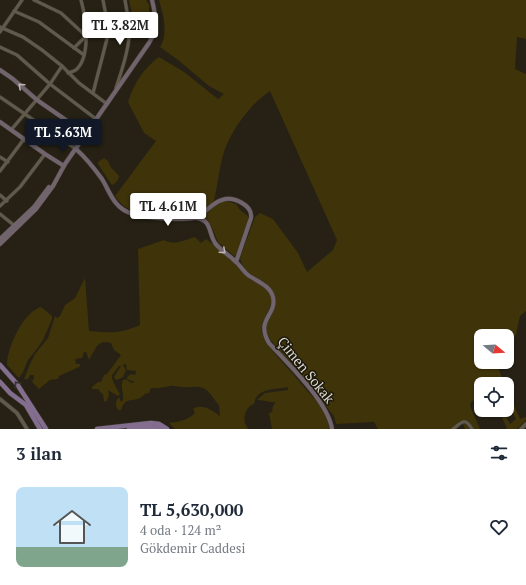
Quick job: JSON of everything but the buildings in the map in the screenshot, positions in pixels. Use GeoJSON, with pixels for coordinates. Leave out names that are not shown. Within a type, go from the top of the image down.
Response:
{"type":"FeatureCollection","features":[{"type":"Feature","properties":{"kind":"main road"},"geometry":{"type":"LineString","coordinates":[[0,239],[36,209],[53,186],[64,166],[152,37],[156,26],[156,18],[152,0]]}},
{"type":"Feature","properties":{"kind":"main road"},"geometry":{"type":"LineString","coordinates":[[0,70],[13,79],[36,100],[86,134]]}},
{"type":"Feature","properties":{"kind":"main road"},"geometry":{"type":"LineString","coordinates":[[0,122],[64,166]]}},
{"type":"Feature","properties":{"kind":"main road"},"geometry":{"type":"LineString","coordinates":[[76,149],[87,159],[116,204],[131,214],[156,218],[196,218],[213,204],[222,200],[230,198],[240,202],[248,208],[251,215],[236,262]]}},
{"type":"Feature","properties":{"kind":"main road","name":"Çimen Sokak"},"geometry":{"type":"LineString","coordinates":[[196,218],[205,221],[216,244],[246,273],[268,288],[273,298],[272,307],[264,326],[264,334],[269,343],[320,401],[328,416],[332,429]]}},
{"type":"Feature","properties":{"kind":"main road"},"geometry":{"type":"LineString","coordinates":[[0,244],[16,226]]}},
{"type":"Feature","properties":{"kind":"main road"},"geometry":{"type":"LineString","coordinates":[[0,365],[26,396],[46,429]]}},
{"type":"Feature","properties":{"kind":"main road"},"geometry":{"type":"LineString","coordinates":[[0,372],[2,371],[8,373]]}},
{"type":"Feature","properties":{"kind":"main road"},"geometry":{"type":"LineString","coordinates":[[0,381],[10,393],[26,405],[40,429]]}},
{"type":"Feature","properties":{"kind":"main road"},"geometry":{"type":"LineString","coordinates":[[98,429],[150,423],[159,424],[167,429]]}},
{"type":"Feature","properties":{"kind":"main road"},"geometry":{"type":"LineString","coordinates":[[129,429],[150,427],[161,429]]}},
{"type":"Feature","properties":{"kind":"street"},"geometry":{"type":"LineString","coordinates":[[0,32],[1,27],[22,0]]}},
{"type":"Feature","properties":{"kind":"street"},"geometry":{"type":"LineString","coordinates":[[34,0],[61,13],[86,36]]}},
{"type":"Feature","properties":{"kind":"street"},"geometry":{"type":"LineString","coordinates":[[68,73],[76,71],[82,63],[84,55],[87,27],[82,1],[78,0]]}},
{"type":"Feature","properties":{"kind":"street"},"geometry":{"type":"LineString","coordinates":[[93,93],[108,35],[108,26],[103,0]]}},
{"type":"Feature","properties":{"kind":"street"},"geometry":{"type":"LineString","coordinates":[[115,91],[124,66],[129,37],[125,0]]}},
{"type":"Feature","properties":{"kind":"street"},"geometry":{"type":"LineString","coordinates":[[14,11],[39,22],[84,55]]}},
{"type":"Feature","properties":{"kind":"street"},"geometry":{"type":"LineString","coordinates":[[1,27],[24,37],[42,50],[62,66],[79,83],[107,104]]}},
{"type":"Feature","properties":{"kind":"street"},"geometry":{"type":"LineString","coordinates":[[74,48],[86,36]]}},
{"type":"Feature","properties":{"kind":"street"},"geometry":{"type":"LineString","coordinates":[[0,47],[17,55],[50,84],[96,119]]}},
{"type":"Feature","properties":{"kind":"street"},"geometry":{"type":"LineString","coordinates":[[11,130],[50,84],[62,66]]}},
{"type":"Feature","properties":{"kind":"street"},"geometry":{"type":"LineString","coordinates":[[0,97],[76,149]]}},
{"type":"Feature","properties":{"kind":"street"},"geometry":{"type":"LineString","coordinates":[[0,171],[24,139]]}},
{"type":"Feature","properties":{"kind":"street"},"geometry":{"type":"LineString","coordinates":[[0,206],[20,187],[45,154]]}},
{"type":"Feature","properties":{"kind":"street"},"geometry":{"type":"LineString","coordinates":[[0,157],[8,162]]}},
{"type":"Feature","properties":{"kind":"street"},"geometry":{"type":"LineString","coordinates":[[0,195],[7,201]]}},
{"type":"Feature","properties":{"kind":"street"},"geometry":{"type":"LineString","coordinates":[[0,214],[16,226]]}},
{"type":"Feature","properties":{"kind":"street"},"geometry":{"type":"LineString","coordinates":[[0,399],[17,413],[27,429]]}},
{"type":"Feature","properties":{"kind":"street"},"geometry":{"type":"LineString","coordinates":[[453,429],[462,422],[466,422],[472,429]]}},
{"type":"Feature","properties":{"kind":"street"},"geometry":{"type":"LineString","coordinates":[[521,429],[526,426]]}},
{"type":"Feature","properties":{"kind":"shaded area"},"geometry":{"type":"Polygon","coordinates":[[[129,0],[146,0],[149,5],[149,14],[132,13],[129,0]]]}},
{"type":"Feature","properties":{"kind":"shaded area"},"geometry":{"type":"Polygon","coordinates":[[[159,0],[526,0],[526,39],[517,37],[515,69],[526,74],[526,311],[520,316],[514,338],[514,329],[474,329],[474,369],[498,369],[502,377],[474,377],[474,400],[471,402],[470,406],[480,429],[465,429],[460,421],[451,429],[378,429],[374,422],[336,424],[334,416],[269,338],[265,329],[274,296],[265,285],[246,269],[240,258],[255,217],[260,213],[273,219],[298,253],[307,272],[333,250],[337,240],[270,91],[245,114],[235,129],[225,150],[219,172],[214,201],[199,213],[182,217],[147,215],[132,211],[115,196],[156,141],[144,133],[128,102],[133,89],[148,66],[159,57],[184,72],[218,99],[224,94],[209,86],[160,47],[163,42],[165,30],[159,0]]]}},
{"type":"Feature","properties":{"kind":"shaded area"},"geometry":{"type":"Polygon","coordinates":[[[104,158],[119,176],[118,180],[113,185],[98,164],[98,162],[104,158]]]}},
{"type":"Feature","properties":{"kind":"shaded area"},"geometry":{"type":"Polygon","coordinates":[[[227,201],[236,204],[240,210],[248,216],[249,219],[236,255],[234,256],[218,242],[211,225],[203,216],[218,203],[227,201]]]}},
{"type":"Feature","properties":{"kind":"shaded area"},"geometry":{"type":"Polygon","coordinates":[[[195,237],[201,243],[206,239],[226,254],[249,278],[269,292],[271,303],[262,325],[263,336],[276,355],[320,405],[326,416],[329,429],[272,429],[269,413],[272,412],[273,406],[276,402],[257,400],[265,393],[288,390],[288,387],[267,390],[259,395],[254,404],[249,407],[245,414],[245,423],[248,429],[175,429],[169,423],[186,419],[195,413],[193,409],[196,407],[207,408],[220,416],[219,405],[207,391],[200,387],[172,386],[151,388],[149,393],[140,398],[124,403],[121,410],[118,410],[116,405],[117,400],[119,397],[121,402],[123,400],[123,380],[126,379],[131,383],[135,382],[127,379],[127,377],[131,374],[135,375],[136,371],[127,370],[126,364],[124,364],[123,365],[126,370],[123,377],[117,380],[114,377],[121,366],[119,366],[112,375],[112,378],[120,394],[118,396],[108,390],[109,396],[106,402],[104,401],[103,394],[98,389],[92,389],[92,387],[98,382],[101,382],[104,375],[107,374],[121,355],[114,350],[111,343],[106,342],[103,342],[97,346],[89,360],[86,352],[84,352],[82,358],[75,359],[76,364],[81,364],[79,367],[59,376],[58,379],[50,380],[39,389],[32,382],[34,375],[30,375],[28,379],[24,379],[35,354],[48,338],[55,316],[57,318],[60,316],[65,305],[75,298],[85,278],[89,331],[115,332],[133,328],[140,325],[138,249],[164,240],[168,242],[176,242],[195,237]]]}},
{"type":"Feature","properties":{"kind":"shaded area"},"geometry":{"type":"Polygon","coordinates":[[[41,307],[52,316],[52,319],[43,340],[28,360],[19,378],[7,365],[10,349],[22,323],[34,310],[41,307]]]}},
{"type":"Feature","properties":{"kind":"shaded area"},"geometry":{"type":"Polygon","coordinates":[[[514,405],[520,419],[526,417],[526,420],[517,429],[507,429],[502,417],[506,417],[510,424],[516,419],[514,415],[514,405]]]}}]}
